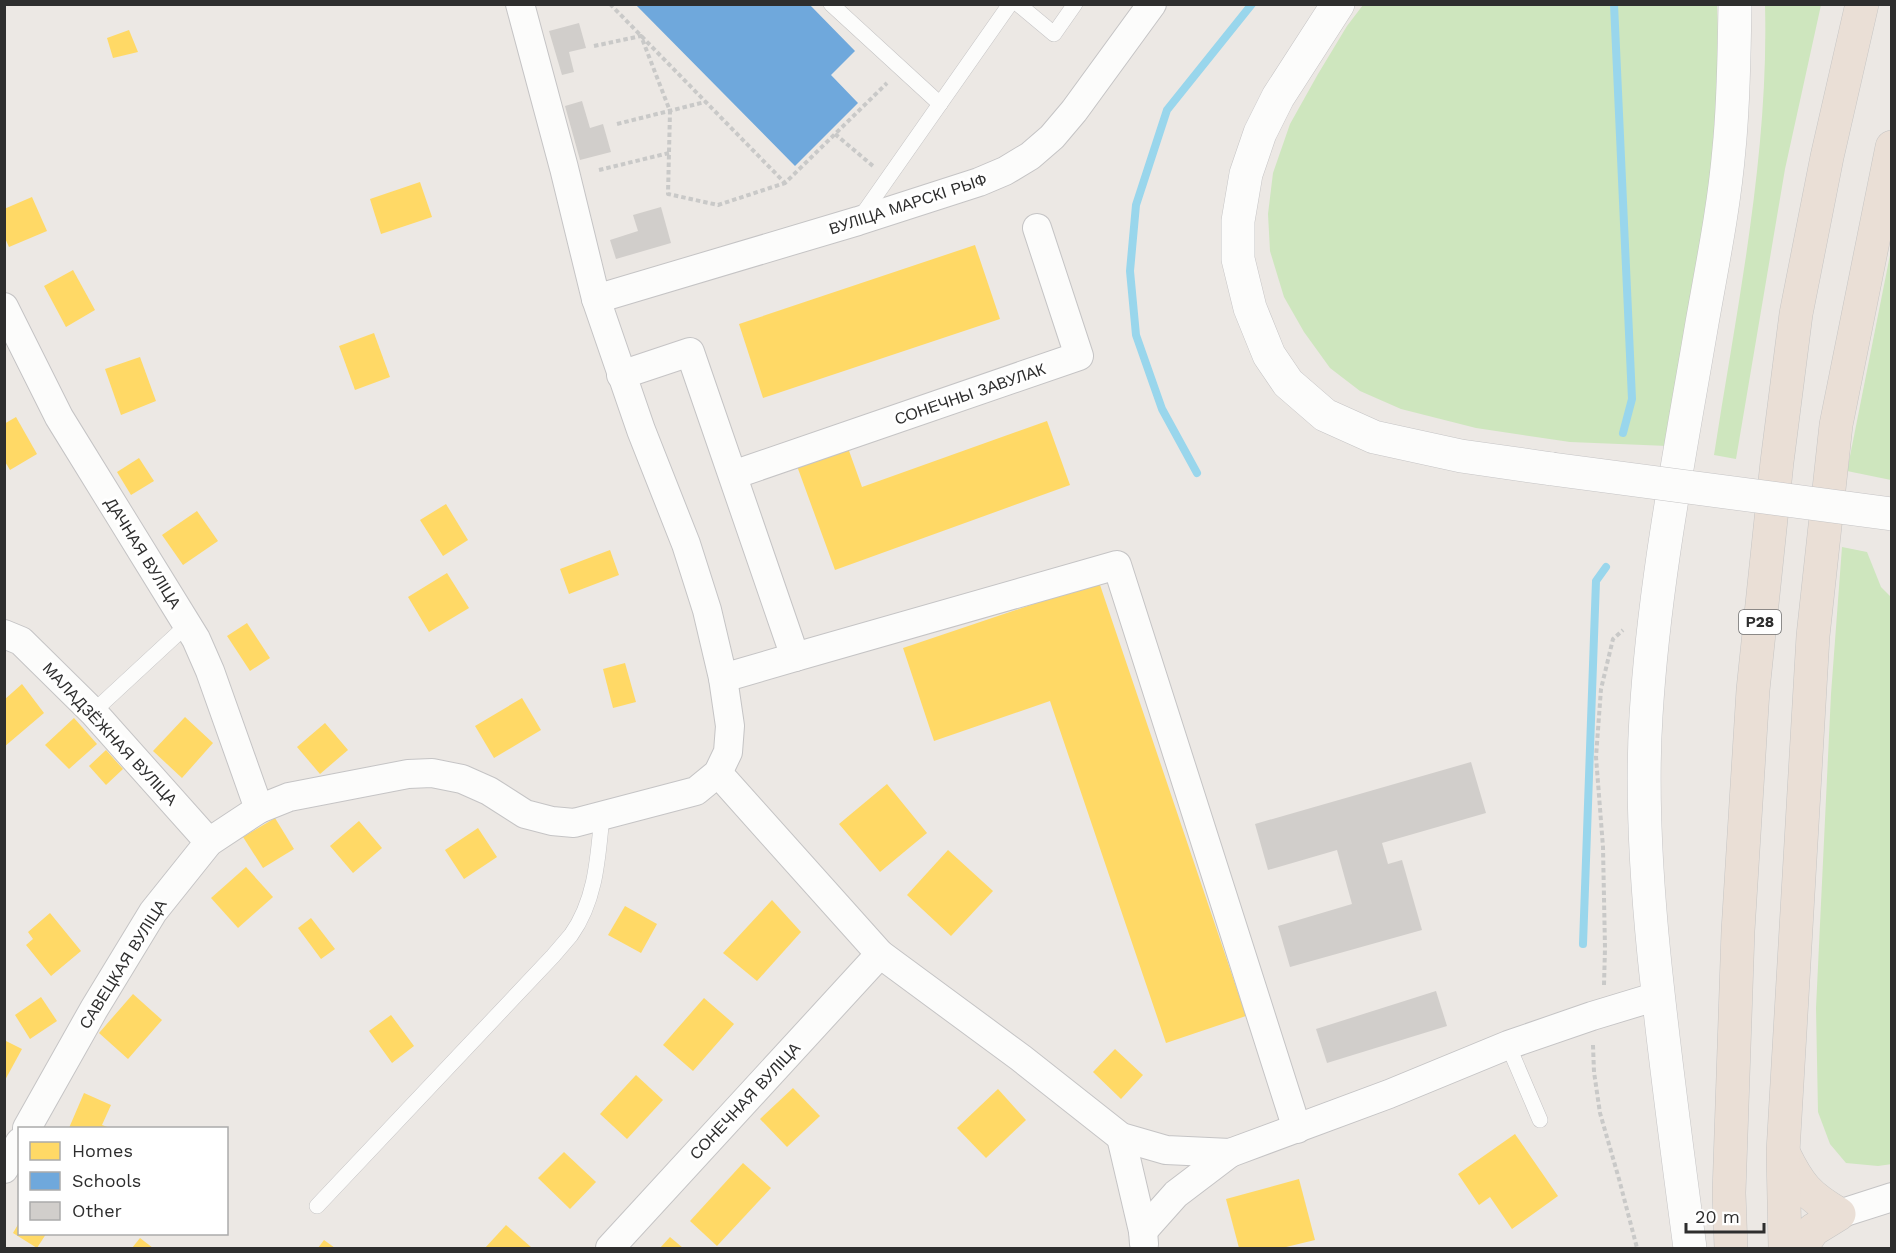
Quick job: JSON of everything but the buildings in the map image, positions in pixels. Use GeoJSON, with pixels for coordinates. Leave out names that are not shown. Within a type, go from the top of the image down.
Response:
{"type":"FeatureCollection","features":[{"type":"Feature","properties":{"kind":"highway","name":"Р28"},"geometry":{"type":"LineString","coordinates":[[1731,1248],[1729,1193],[1738,931],[1753,690],[1777,462],[1796,314],[1827,157],[1862,4]]}},
{"type":"Feature","properties":{"kind":"highway"},"geometry":{"type":"LineString","coordinates":[[1785,1248],[1783,1152],[1813,636],[1836,424],[1892,147]]}},
{"type":"Feature","properties":{"kind":"highway"},"geometry":{"type":"LineString","coordinates":[[1783,1152],[1795,1177],[1805,1190],[1819,1203],[1839,1214],[1813,1230],[1801,1248]]}},
{"type":"Feature","properties":{"kind":"street"},"geometry":{"type":"LineString","coordinates":[[520,4],[596,299],[640,430],[686,544],[707,610],[723,678],[730,726],[728,752],[718,773],[880,954],[1021,1058],[1121,1137],[1166,1150],[1230,1153]]}},
{"type":"Feature","properties":{"kind":"street","name":"ВУЛІЦА МАРСКІ РЫФ"},"geometry":{"type":"LineString","coordinates":[[596,299],[858,221],[979,182],[1005,171],[1030,156],[1052,137],[1074,111],[1152,4]]}},
{"type":"Feature","properties":{"kind":"street"},"geometry":{"type":"LineString","coordinates":[[1338,4],[1278,97],[1260,133],[1246,174],[1238,221],[1238,259],[1250,308],[1269,355],[1288,383],[1325,415],[1374,438],[1461,456],[1552,470],[1892,514]]}},
{"type":"Feature","properties":{"kind":"street"},"geometry":{"type":"LineString","coordinates":[[1690,1248],[1658,996],[1645,839],[1643,777],[1654,623],[1681,443],[1720,224],[1727,170],[1734,81],[1735,4]]}},
{"type":"Feature","properties":{"kind":"street","name":"СОНЕЧНЫ ЗАВУЛАК"},"geometry":{"type":"LineString","coordinates":[[733,476],[1079,356],[1037,228]]}},
{"type":"Feature","properties":{"kind":"street","name":"ДАЧНАЯ ВУЛІЦА"},"geometry":{"type":"LineString","coordinates":[[4,307],[59,417],[196,639],[210,671],[259,808]]}},
{"type":"Feature","properties":{"kind":"street"},"geometry":{"type":"LineString","coordinates":[[621,375],[690,352],[795,657]]}},
{"type":"Feature","properties":{"kind":"street"},"geometry":{"type":"LineString","coordinates":[[723,678],[1116,565],[1297,1129]]}},
{"type":"Feature","properties":{"kind":"street","name":"МАЛАДЗЁЖНАЯ ВУЛІЦА"},"geometry":{"type":"LineString","coordinates":[[4,634],[21,641],[93,712],[209,843]]}},
{"type":"Feature","properties":{"kind":"street","name":"САВЕЦКАЯ ВУЛІЦА"},"geometry":{"type":"LineString","coordinates":[[28,1127],[94,1009],[153,912],[209,843],[259,808],[289,796],[408,774],[432,773],[462,779],[489,791],[525,814],[552,821],[574,823],[696,791],[718,773]]}},
{"type":"Feature","properties":{"kind":"street","name":"СОНЕЧНАЯ ВУЛІЦА"},"geometry":{"type":"LineString","coordinates":[[610,1248],[880,954]]}},
{"type":"Feature","properties":{"kind":"street"},"geometry":{"type":"LineString","coordinates":[[1144,1240],[1176,1194],[1230,1153],[1509,1046],[1592,1016],[1658,996]]}},
{"type":"Feature","properties":{"kind":"street"},"geometry":{"type":"LineString","coordinates":[[1121,1137],[1144,1240]]}},
{"type":"Feature","properties":{"kind":"street"},"geometry":{"type":"LineString","coordinates":[[4,1169],[18,1145]]}},
{"type":"Feature","properties":{"kind":"street"},"geometry":{"type":"LineString","coordinates":[[1839,1214],[1892,1197]]}},
{"type":"Feature","properties":{"kind":"lane"},"geometry":{"type":"LineString","coordinates":[[831,4],[940,104]]}},
{"type":"Feature","properties":{"kind":"lane"},"geometry":{"type":"LineString","coordinates":[[858,221],[1010,4]]}},
{"type":"Feature","properties":{"kind":"lane"},"geometry":{"type":"LineString","coordinates":[[1017,4],[1054,34],[1075,4]]}},
{"type":"Feature","properties":{"kind":"lane"},"geometry":{"type":"LineString","coordinates":[[93,712],[187,626]]}},
{"type":"Feature","properties":{"kind":"lane"},"geometry":{"type":"LineString","coordinates":[[317,1206],[572,934],[587,904],[597,871],[602,815]]}},
{"type":"Feature","properties":{"kind":"lane"},"geometry":{"type":"LineString","coordinates":[[1509,1046],[1540,1120]]}},
{"type":"Feature","properties":{"kind":"path"},"geometry":{"type":"LineString","coordinates":[[610,4],[785,183]]}},
{"type":"Feature","properties":{"kind":"path"},"geometry":{"type":"LineString","coordinates":[[594,46],[641,36]]}},
{"type":"Feature","properties":{"kind":"path"},"geometry":{"type":"LineString","coordinates":[[641,36],[670,111],[668,194],[718,205],[785,183],[902,68]]}},
{"type":"Feature","properties":{"kind":"path"},"geometry":{"type":"LineString","coordinates":[[617,124],[706,102]]}},
{"type":"Feature","properties":{"kind":"path"},"geometry":{"type":"LineString","coordinates":[[835,134],[888,178]]}},
{"type":"Feature","properties":{"kind":"path"},"geometry":{"type":"LineString","coordinates":[[599,170],[669,153]]}},
{"type":"Feature","properties":{"kind":"path"},"geometry":{"type":"LineString","coordinates":[[1592,1016],[1594,1072],[1600,1113],[1637,1248]]}},
{"type":"Feature","properties":{"kind":"green space"},"geometry":{"type":"Polygon","coordinates":[[[1363,5],[1717,5],[1718,60],[1715,116],[1704,226],[1668,446],[1570,442],[1476,428],[1401,409],[1360,391],[1330,368],[1304,332],[1284,297],[1270,251],[1268,214],[1273,173],[1290,124],[1347,26],[1363,5]]]}},
{"type":"Feature","properties":{"kind":"green space"},"geometry":{"type":"Polygon","coordinates":[[[1765,5],[1821,5],[1785,169],[1736,459],[1714,455],[1757,174],[1765,62],[1765,5]]]}},
{"type":"Feature","properties":{"kind":"green space"},"geometry":{"type":"Polygon","coordinates":[[[1891,250],[1891,480],[1847,471],[1891,250]]]}},
{"type":"Feature","properties":{"kind":"green space"},"geometry":{"type":"Polygon","coordinates":[[[1842,547],[1867,552],[1881,587],[1891,597],[1892,1164],[1878,1166],[1846,1163],[1830,1144],[1818,1112],[1816,1008],[1831,694],[1842,547]]]}},
{"type":"Feature","properties":{"kind":"waterway"},"geometry":{"type":"LineString","coordinates":[[1197,473],[1162,409],[1136,335],[1130,271],[1136,205],[1167,110],[1252,4]]}},
{"type":"Feature","properties":{"kind":"waterway"},"geometry":{"type":"LineString","coordinates":[[1614,4],[1632,399],[1623,433]]}},
{"type":"Feature","properties":{"kind":"waterway"},"geometry":{"type":"LineString","coordinates":[[1583,944],[1596,581],[1606,567]]}}]}
